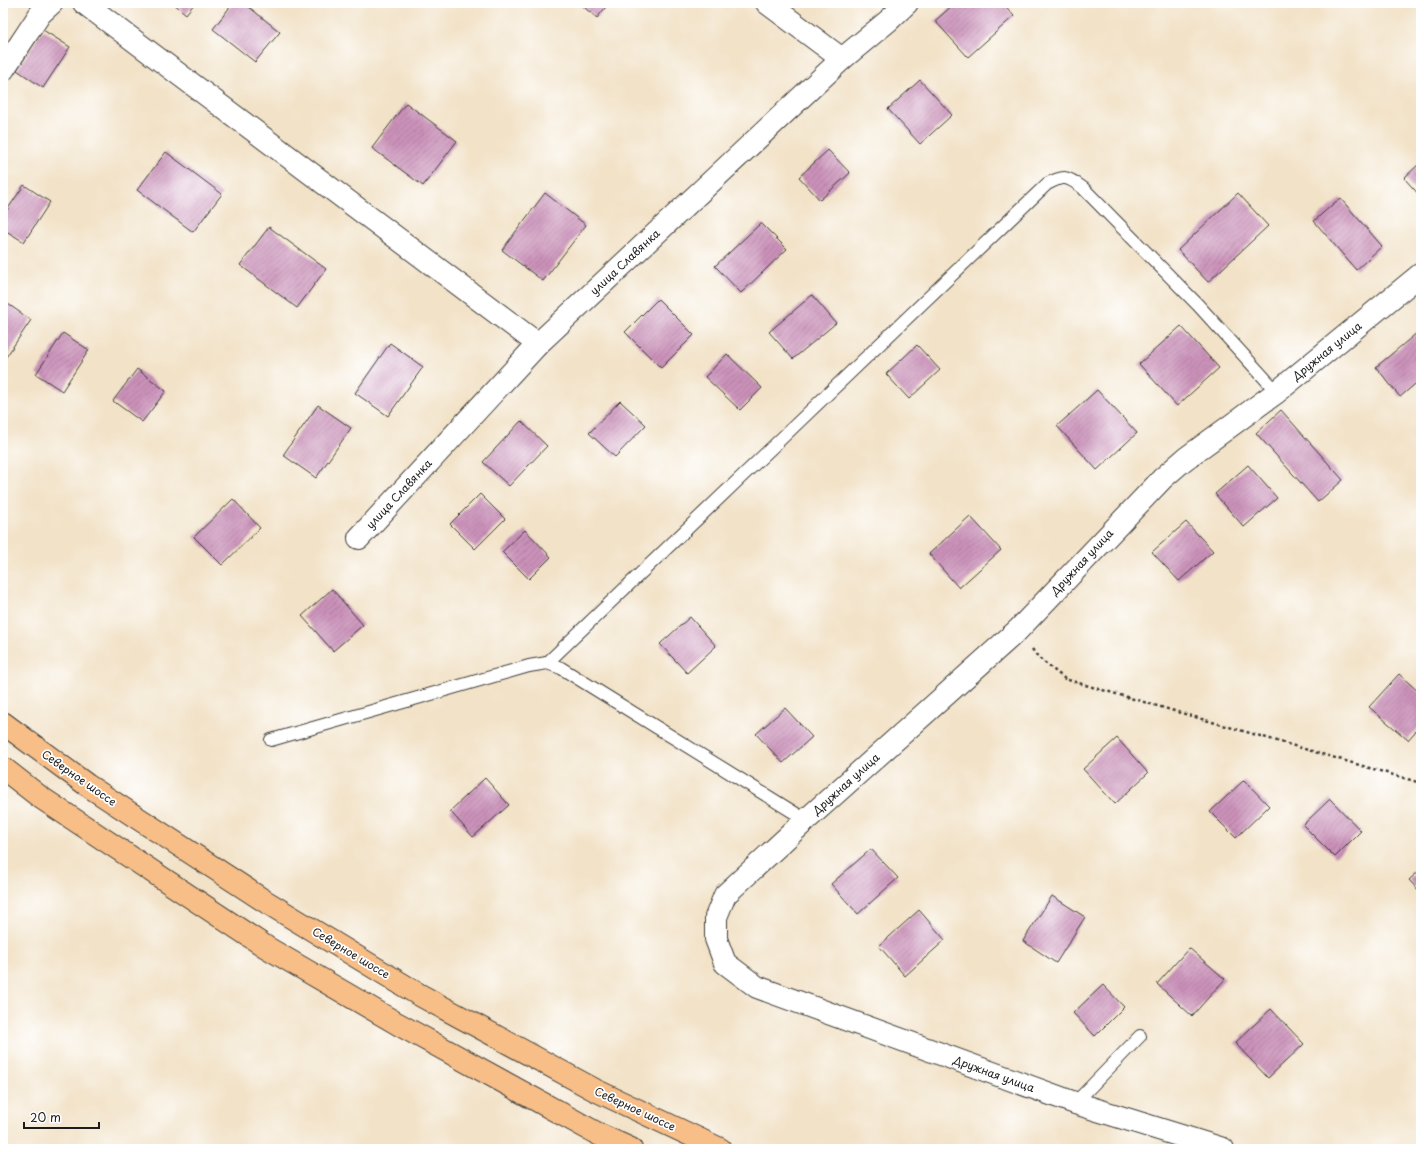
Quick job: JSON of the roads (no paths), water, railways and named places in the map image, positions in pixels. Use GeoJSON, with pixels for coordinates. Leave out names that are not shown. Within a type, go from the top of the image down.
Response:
{"type":"FeatureCollection","features":[{"type":"Feature","properties":{"kind":"main road","name":"Северное шоссе"},"geometry":{"type":"LineString","coordinates":[[3,722],[87,785],[263,900],[418,994],[595,1090],[720,1149]]}},
{"type":"Feature","properties":{"kind":"main road"},"geometry":{"type":"LineString","coordinates":[[3,768],[40,796],[266,947],[405,1028],[600,1135],[631,1149]]}},
{"type":"Feature","properties":{"kind":"street"},"geometry":{"type":"LineString","coordinates":[[3,70],[40,14],[52,3]]}},
{"type":"Feature","properties":{"kind":"street"},"geometry":{"type":"LineString","coordinates":[[84,3],[538,344]]}},
{"type":"Feature","properties":{"kind":"street"},"geometry":{"type":"LineString","coordinates":[[767,3],[842,59]]}},
{"type":"Feature","properties":{"kind":"street","name":"улица Славянка"},"geometry":{"type":"LineString","coordinates":[[359,538],[538,344],[842,59],[888,21],[907,3]]}},
{"type":"Feature","properties":{"kind":"street","name":"Дружная улица"},"geometry":{"type":"LineString","coordinates":[[1223,1149],[1075,1103],[757,987],[725,963],[716,938],[716,917],[725,895],[806,820],[1018,630],[1163,478],[1185,459],[1277,392],[1420,276]]}},
{"type":"Feature","properties":{"kind":"lane"},"geometry":{"type":"LineString","coordinates":[[547,663],[1047,184],[1059,178],[1072,179],[1083,188],[1198,305],[1277,392]]}},
{"type":"Feature","properties":{"kind":"lane"},"geometry":{"type":"LineString","coordinates":[[271,740],[530,666],[547,663],[561,668],[806,820]]}},
{"type":"Feature","properties":{"kind":"lane"},"geometry":{"type":"LineString","coordinates":[[1075,1103],[1140,1036]]}}]}
